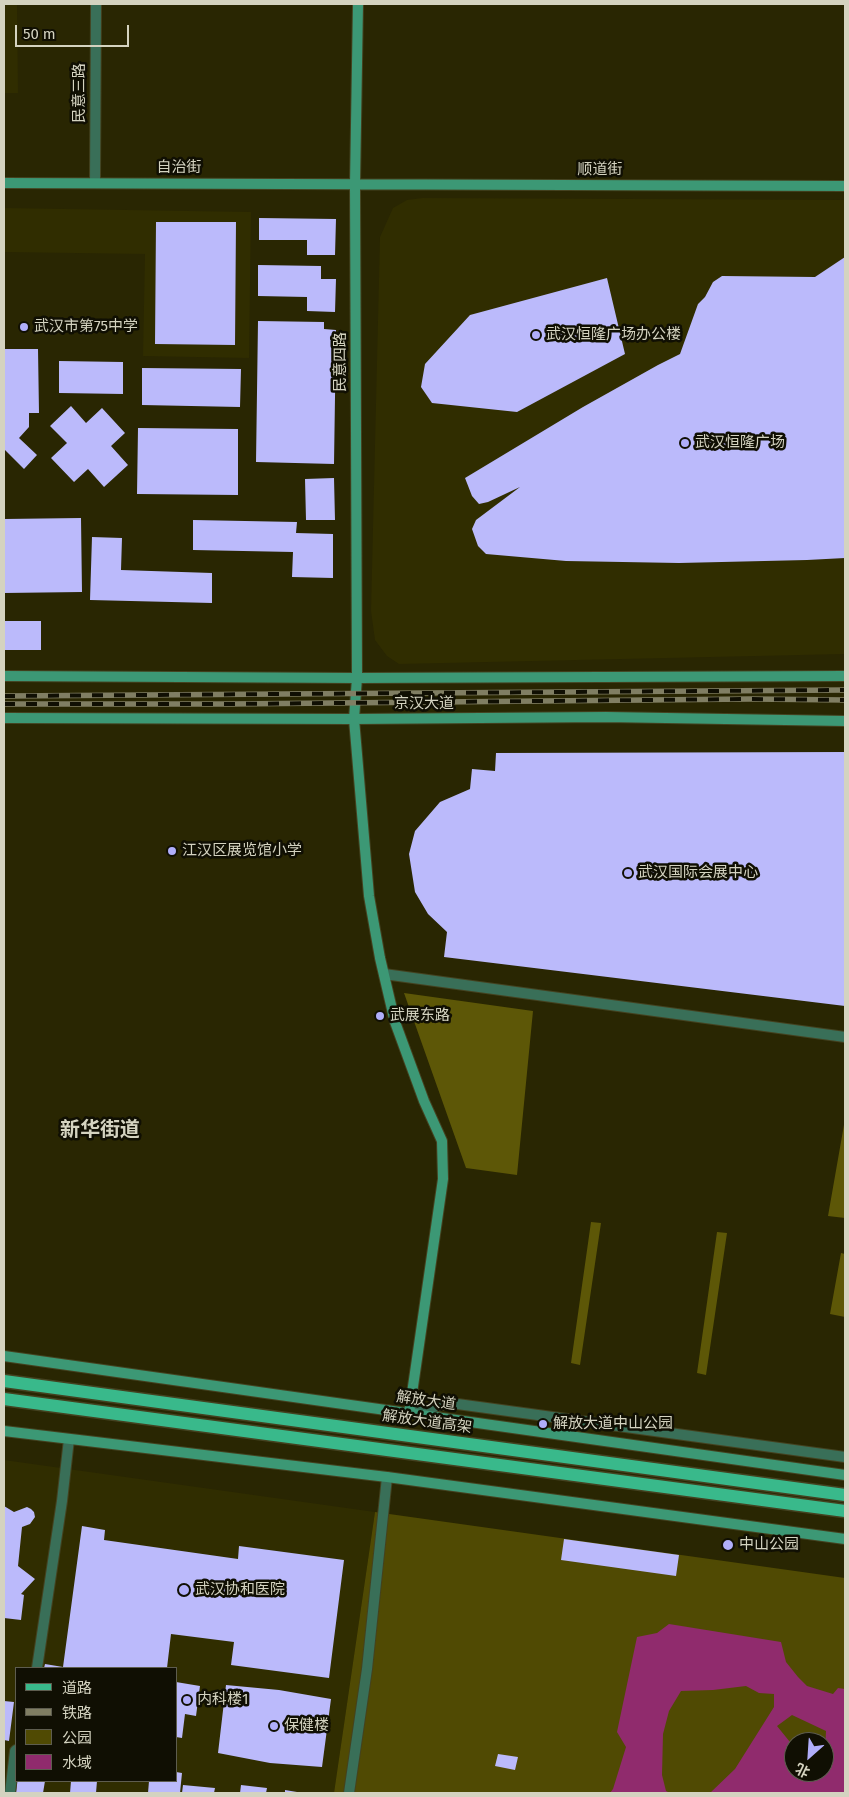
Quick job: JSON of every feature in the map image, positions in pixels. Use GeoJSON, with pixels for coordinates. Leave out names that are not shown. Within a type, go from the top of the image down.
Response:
{"type":"FeatureCollection","features":[{"type":"Feature","properties":{"kind":"main road","name":"民意四路"},"geometry":{"type":"LineString","coordinates":[[354,719],[357,678],[355,184],[358,4]]}},
{"type":"Feature","properties":{"kind":"main road","name":"自治街"},"geometry":{"type":"LineString","coordinates":[[4,183],[355,184]]}},
{"type":"Feature","properties":{"kind":"main road","name":"顺道街"},"geometry":{"type":"LineString","coordinates":[[355,184],[845,186]]}},
{"type":"Feature","properties":{"kind":"main road","name":"京汉大道"},"geometry":{"type":"LineString","coordinates":[[4,676],[357,678],[845,676]]}},
{"type":"Feature","properties":{"kind":"main road","name":"京汉大道"},"geometry":{"type":"LineString","coordinates":[[4,718],[354,719],[606,717],[845,721]]}},
{"type":"Feature","properties":{"kind":"main road"},"geometry":{"type":"LineString","coordinates":[[354,719],[368,896],[384,974],[395,1022],[424,1101],[442,1141],[443,1179],[409,1414]]}},
{"type":"Feature","properties":{"kind":"main road","name":"解放大道"},"geometry":{"type":"LineString","coordinates":[[4,1356],[845,1475]]}},
{"type":"Feature","properties":{"kind":"main road","name":"解放大道高架"},"geometry":{"type":"LineString","coordinates":[[4,1381],[845,1495]]}},
{"type":"Feature","properties":{"kind":"main road"},"geometry":{"type":"LineString","coordinates":[[4,1399],[845,1511]]}},
{"type":"Feature","properties":{"kind":"main road"},"geometry":{"type":"LineString","coordinates":[[4,1430],[387,1477],[845,1539]]}},
{"type":"Feature","properties":{"kind":"street","name":"民意三路"},"geometry":{"type":"LineString","coordinates":[[95,183],[96,4]]}},
{"type":"Feature","properties":{"kind":"street"},"geometry":{"type":"LineString","coordinates":[[384,974],[845,1037]]}},
{"type":"Feature","properties":{"kind":"street"},"geometry":{"type":"LineString","coordinates":[[409,1414],[450,1403],[845,1457]]}},
{"type":"Feature","properties":{"kind":"street"},"geometry":{"type":"LineString","coordinates":[[37,1667],[62,1502],[69,1439]]}},
{"type":"Feature","properties":{"kind":"street"},"geometry":{"type":"LineString","coordinates":[[349,1793],[367,1669],[387,1477]]}},
{"type":"Feature","properties":{"kind":"street"},"geometry":{"type":"LineString","coordinates":[[10,1793],[15,1751]]}},
{"type":"Feature","properties":{"kind":"shaded area"},"geometry":{"type":"Polygon","coordinates":[[[4,4],[17,4],[18,93],[4,93],[4,4]]]}},
{"type":"Feature","properties":{"kind":"shaded area","name":"武汉恒隆广场"},"geometry":{"type":"Polygon","coordinates":[[[423,198],[845,200],[845,654],[399,664],[387,656],[375,640],[371,611],[380,237],[393,208],[407,200],[423,198]]]}},
{"type":"Feature","properties":{"kind":"shaded area"},"geometry":{"type":"Polygon","coordinates":[[[4,208],[251,212],[249,358],[143,356],[145,254],[4,252],[4,208]]]}},
{"type":"Feature","properties":{"kind":"shaded area"},"geometry":{"type":"Polygon","coordinates":[[[404,993],[533,1011],[517,1175],[466,1168],[404,993]]]}},
{"type":"Feature","properties":{"kind":"shaded area"},"geometry":{"type":"Polygon","coordinates":[[[845,1119],[845,1218],[828,1216],[845,1119]]]}},
{"type":"Feature","properties":{"kind":"shaded area"},"geometry":{"type":"Polygon","coordinates":[[[591,1222],[601,1223],[580,1365],[571,1363],[591,1222]]]}},
{"type":"Feature","properties":{"kind":"shaded area"},"geometry":{"type":"Polygon","coordinates":[[[717,1232],[727,1233],[706,1375],[697,1373],[717,1232]]]}},
{"type":"Feature","properties":{"kind":"shaded area"},"geometry":{"type":"Polygon","coordinates":[[[841,1253],[845,1254],[845,1317],[830,1314],[841,1253]]]}},
{"type":"Feature","properties":{"kind":"shaded area","name":"武汉协和医院"},"geometry":{"type":"Polygon","coordinates":[[[4,1460],[375,1512],[334,1793],[4,1793],[4,1460]]]}},
{"type":"Feature","properties":{"kind":"green space","name":"中山公园"},"geometry":{"type":"Polygon","coordinates":[[[375,1512],[845,1578],[845,1793],[334,1793],[375,1512]]]}},
{"type":"Feature","properties":{"kind":"water"},"geometry":{"type":"Polygon","coordinates":[[[669,1624],[781,1642],[786,1662],[807,1686],[833,1694],[838,1688],[845,1689],[845,1793],[710,1793],[735,1769],[774,1707],[774,1694],[759,1693],[746,1686],[681,1691],[669,1711],[663,1734],[662,1775],[666,1791],[670,1793],[610,1793],[613,1789],[626,1747],[617,1732],[637,1637],[657,1633],[669,1624]]]}},
{"type":"Feature","properties":{"kind":"building"},"geometry":{"type":"Polygon","coordinates":[[[259,218],[336,219],[335,255],[307,255],[307,240],[259,240],[259,218]]]}},
{"type":"Feature","properties":{"kind":"building"},"geometry":{"type":"Polygon","coordinates":[[[156,222],[236,222],[235,345],[155,344],[156,222]]]}},
{"type":"Feature","properties":{"kind":"building","name":"武汉恒隆广场"},"geometry":{"type":"Polygon","coordinates":[[[845,257],[845,558],[679,563],[566,561],[486,554],[478,546],[472,529],[476,520],[520,487],[488,502],[479,504],[472,496],[465,478],[583,407],[680,354],[698,304],[705,297],[713,282],[722,276],[815,277],[845,257]]]}},
{"type":"Feature","properties":{"kind":"building"},"geometry":{"type":"Polygon","coordinates":[[[258,265],[321,266],[321,279],[336,279],[335,312],[307,311],[307,297],[258,296],[258,265]]]}},
{"type":"Feature","properties":{"kind":"building","name":"武汉恒隆广场办公楼"},"geometry":{"type":"Polygon","coordinates":[[[607,278],[625,354],[517,412],[432,403],[421,387],[425,364],[470,315],[607,278]]]}},
{"type":"Feature","properties":{"kind":"building"},"geometry":{"type":"Polygon","coordinates":[[[258,321],[324,322],[324,329],[336,330],[334,464],[256,462],[258,321]]]}},
{"type":"Feature","properties":{"kind":"building"},"geometry":{"type":"Polygon","coordinates":[[[4,349],[38,349],[39,413],[29,413],[29,427],[19,438],[37,455],[24,469],[4,449],[4,349]]]}},
{"type":"Feature","properties":{"kind":"building"},"geometry":{"type":"Polygon","coordinates":[[[59,361],[123,362],[123,394],[59,393],[59,361]]]}},
{"type":"Feature","properties":{"kind":"building"},"geometry":{"type":"Polygon","coordinates":[[[142,368],[241,369],[240,407],[142,405],[142,368]]]}},
{"type":"Feature","properties":{"kind":"building"},"geometry":{"type":"Polygon","coordinates":[[[71,406],[86,423],[102,408],[125,433],[111,446],[128,465],[104,487],[88,469],[74,482],[51,458],[67,443],[50,426],[71,406]]]}},
{"type":"Feature","properties":{"kind":"building"},"geometry":{"type":"Polygon","coordinates":[[[138,428],[238,429],[238,495],[137,494],[138,428]]]}},
{"type":"Feature","properties":{"kind":"building"},"geometry":{"type":"Polygon","coordinates":[[[334,478],[335,520],[306,520],[305,479],[334,478]]]}},
{"type":"Feature","properties":{"kind":"building"},"geometry":{"type":"Polygon","coordinates":[[[81,518],[82,592],[4,593],[4,519],[81,518]]]}},
{"type":"Feature","properties":{"kind":"building"},"geometry":{"type":"Polygon","coordinates":[[[193,520],[297,522],[296,533],[333,534],[333,578],[292,577],[293,552],[193,550],[193,520]]]}},
{"type":"Feature","properties":{"kind":"building"},"geometry":{"type":"Polygon","coordinates":[[[92,537],[122,538],[121,570],[212,573],[212,603],[90,600],[92,537]]]}},
{"type":"Feature","properties":{"kind":"building"},"geometry":{"type":"Polygon","coordinates":[[[4,621],[41,621],[41,650],[4,650],[4,621]]]}},
{"type":"Feature","properties":{"kind":"building","name":"武汉国际会展中心"},"geometry":{"type":"Polygon","coordinates":[[[845,752],[845,1006],[444,957],[447,932],[428,914],[415,892],[409,854],[415,831],[440,802],[470,789],[472,769],[495,771],[496,753],[845,752]]]}},
{"type":"Feature","properties":{"kind":"building"},"geometry":{"type":"Polygon","coordinates":[[[4,1506],[14,1512],[27,1507],[34,1512],[35,1517],[30,1524],[22,1527],[18,1566],[35,1579],[21,1594],[24,1595],[21,1620],[4,1618],[4,1506]]]}},
{"type":"Feature","properties":{"kind":"building"},"geometry":{"type":"Polygon","coordinates":[[[82,1526],[105,1530],[104,1540],[238,1559],[239,1546],[344,1560],[329,1678],[231,1665],[234,1642],[171,1634],[167,1667],[63,1667],[82,1526]]]}},
{"type":"Feature","properties":{"kind":"building"},"geometry":{"type":"Polygon","coordinates":[[[564,1539],[679,1555],[676,1576],[561,1560],[564,1539]]]}},
{"type":"Feature","properties":{"kind":"building"},"geometry":{"type":"Polygon","coordinates":[[[45,1664],[63,1667],[44,1667],[45,1664]]]}},
{"type":"Feature","properties":{"kind":"building","name":"内科楼1"},"geometry":{"type":"Polygon","coordinates":[[[178,1682],[200,1686],[196,1716],[185,1714],[182,1738],[178,1737],[178,1682]]]}},
{"type":"Feature","properties":{"kind":"building","name":"保健楼"},"geometry":{"type":"Polygon","coordinates":[[[226,1685],[279,1690],[331,1699],[322,1767],[270,1763],[218,1753],[226,1685]]]}},
{"type":"Feature","properties":{"kind":"building"},"geometry":{"type":"Polygon","coordinates":[[[4,1701],[14,1702],[9,1741],[4,1740],[4,1701]]]}},
{"type":"Feature","properties":{"kind":"building"},"geometry":{"type":"Polygon","coordinates":[[[498,1754],[518,1757],[515,1770],[495,1766],[498,1754]]]}},
{"type":"Feature","properties":{"kind":"building"},"geometry":{"type":"Polygon","coordinates":[[[178,1772],[182,1773],[180,1793],[148,1793],[149,1782],[178,1782],[178,1772]]]}},
{"type":"Feature","properties":{"kind":"building"},"geometry":{"type":"Polygon","coordinates":[[[17,1782],[45,1782],[43,1793],[16,1793],[17,1782]]]}},
{"type":"Feature","properties":{"kind":"building"},"geometry":{"type":"Polygon","coordinates":[[[71,1782],[97,1782],[96,1793],[70,1793],[71,1782]]]}},
{"type":"Feature","properties":{"kind":"building"},"geometry":{"type":"Polygon","coordinates":[[[183,1785],[215,1788],[214,1793],[182,1793],[183,1785]]]}},
{"type":"Feature","properties":{"kind":"building"},"geometry":{"type":"Polygon","coordinates":[[[241,1785],[267,1788],[266,1793],[240,1793],[241,1785]]]}},
{"type":"Feature","properties":{"kind":"building"},"geometry":{"type":"Polygon","coordinates":[[[285,1790],[297,1792],[297,1793],[285,1793],[285,1790]]]}},
{"type":"Feature","properties":{"kind":"railway"},"geometry":{"type":"LineString","coordinates":[[4,696],[845,690]]}},
{"type":"Feature","properties":{"kind":"railway"},"geometry":{"type":"LineString","coordinates":[[4,704],[845,700]]}},
{"type":"Feature","properties":{"kind":"place","name":"武汉市第75中学"},"geometry":{"type":"Point","coordinates":[24,327]}},
{"type":"Feature","properties":{"kind":"place","name":"武汉恒隆广场办公楼"},"geometry":{"type":"Point","coordinates":[536,335]}},
{"type":"Feature","properties":{"kind":"place","name":"武汉恒隆广场"},"geometry":{"type":"Point","coordinates":[685,443]}},
{"type":"Feature","properties":{"kind":"place","name":"江汉区展览馆小学"},"geometry":{"type":"Point","coordinates":[172,851]}},
{"type":"Feature","properties":{"kind":"place","name":"武汉国际会展中心"},"geometry":{"type":"Point","coordinates":[628,873]}},
{"type":"Feature","properties":{"kind":"place","name":"武展东路"},"geometry":{"type":"Point","coordinates":[380,1016]}},
{"type":"Feature","properties":{"kind":"place","name":"解放大道中山公园"},"geometry":{"type":"Point","coordinates":[543,1424]}},
{"type":"Feature","properties":{"kind":"place","name":"中山公园"},"geometry":{"type":"Point","coordinates":[728,1545]}},
{"type":"Feature","properties":{"kind":"place","name":"武汉协和医院"},"geometry":{"type":"Point","coordinates":[184,1590]}},
{"type":"Feature","properties":{"kind":"place","name":"内科楼1"},"geometry":{"type":"Point","coordinates":[187,1700]}},
{"type":"Feature","properties":{"kind":"place","name":"保健楼"},"geometry":{"type":"Point","coordinates":[274,1726]}},
{"type":"Feature","properties":{"kind":"district","name":"新华街道"},"geometry":{"type":"Point","coordinates":[100,1130]}}]}
